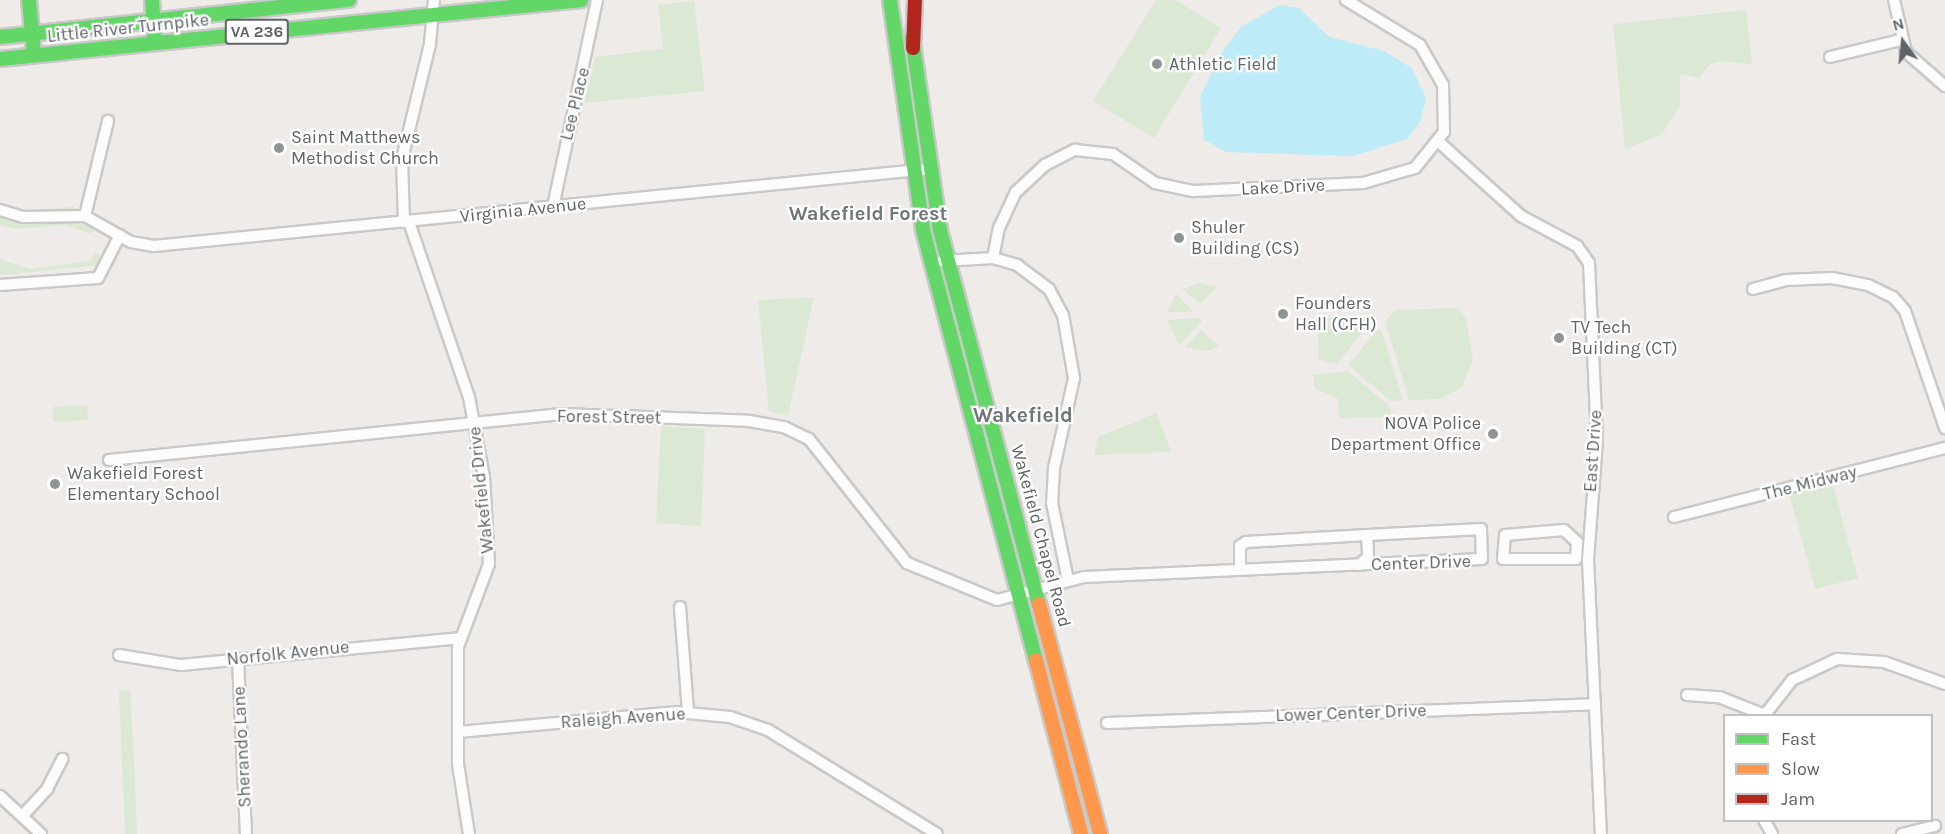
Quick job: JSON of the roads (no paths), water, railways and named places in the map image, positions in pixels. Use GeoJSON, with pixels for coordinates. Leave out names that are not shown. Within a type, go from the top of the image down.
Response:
{"type":"FeatureCollection","features":[{"type":"Feature","properties":{"kind":"main road"},"geometry":{"type":"LineString","coordinates":[[29,0],[34,55]]}},
{"type":"Feature","properties":{"kind":"main road"},"geometry":{"type":"LineString","coordinates":[[152,0],[155,43]]}},
{"type":"Feature","properties":{"kind":"main road","name":"Little River Turnpike"},"geometry":{"type":"LineString","coordinates":[[0,36],[349,0]]}},
{"type":"Feature","properties":{"kind":"main road","name":"Little River Turnpike"},"geometry":{"type":"LineString","coordinates":[[0,59],[155,43],[434,7],[581,0]]}},
{"type":"Feature","properties":{"kind":"main road","name":"Wakefield Chapel Road"},"geometry":{"type":"LineString","coordinates":[[890,0],[911,170],[931,263],[1081,834]]}},
{"type":"Feature","properties":{"kind":"main road","name":"Wakefield Chapel Road"},"geometry":{"type":"LineString","coordinates":[[907,0],[928,168],[948,260],[1037,589],[1098,834]]}},
{"type":"Feature","properties":{"kind":"main road"},"geometry":{"type":"LineString","coordinates":[[913,48],[915,0]]}},
{"type":"Feature","properties":{"kind":"street","name":"Lee Place"},"geometry":{"type":"LineString","coordinates":[[554,207],[597,0]]}},
{"type":"Feature","properties":{"kind":"street"},"geometry":{"type":"LineString","coordinates":[[1346,0],[1399,30],[1430,57],[1446,100],[1440,143]]}},
{"type":"Feature","properties":{"kind":"street"},"geometry":{"type":"LineString","coordinates":[[1894,0],[1901,40],[1920,68],[1945,86]]}},
{"type":"Feature","properties":{"kind":"street","name":"Wakefield Drive"},"geometry":{"type":"LineString","coordinates":[[434,7],[402,159],[406,222],[475,423],[490,552],[459,638],[458,732],[469,834]]}},
{"type":"Feature","properties":{"kind":"street"},"geometry":{"type":"LineString","coordinates":[[1830,57],[1901,40]]}},
{"type":"Feature","properties":{"kind":"street"},"geometry":{"type":"LineString","coordinates":[[0,210],[23,217],[85,216],[108,121]]}},
{"type":"Feature","properties":{"kind":"street","name":"Lake Drive"},"geometry":{"type":"LineString","coordinates":[[993,258],[999,228],[1016,192],[1045,165],[1075,150],[1113,154],[1155,183],[1194,191],[1385,181],[1415,168],[1440,143]]}},
{"type":"Feature","properties":{"kind":"street","name":"East Drive"},"geometry":{"type":"LineString","coordinates":[[1440,143],[1521,216],[1568,240],[1587,257],[1597,440],[1587,530],[1601,834]]}},
{"type":"Feature","properties":{"kind":"street","name":"Virginia Avenue"},"geometry":{"type":"LineString","coordinates":[[85,216],[120,235],[154,246],[928,168]]}},
{"type":"Feature","properties":{"kind":"street"},"geometry":{"type":"LineString","coordinates":[[0,285],[98,278],[120,235]]}},
{"type":"Feature","properties":{"kind":"street"},"geometry":{"type":"LineString","coordinates":[[931,263],[993,258],[1040,280],[1057,301],[1068,331],[1074,378],[1054,468],[1052,503],[1068,580]]}},
{"type":"Feature","properties":{"kind":"street"},"geometry":{"type":"LineString","coordinates":[[1753,289],[1832,278],[1868,285],[1893,297],[1905,311],[1945,428]]}},
{"type":"Feature","properties":{"kind":"street","name":"Forest Street"},"geometry":{"type":"LineString","coordinates":[[109,460],[582,414],[784,427],[816,446],[908,563],[984,597],[1020,596],[1037,589]]}},
{"type":"Feature","properties":{"kind":"street","name":"The Midway"},"geometry":{"type":"LineString","coordinates":[[1674,517],[1945,448]]}},
{"type":"Feature","properties":{"kind":"street","name":"Center Drive"},"geometry":{"type":"LineString","coordinates":[[1037,589],[1068,580],[1482,559],[1481,529],[1246,542],[1240,546],[1240,570]]}},
{"type":"Feature","properties":{"kind":"street"},"geometry":{"type":"LineString","coordinates":[[1587,530],[1574,535],[1564,530],[1509,533],[1502,537],[1501,553],[1505,563],[1588,560]]}},
{"type":"Feature","properties":{"kind":"street","name":"Center Drive"},"geometry":{"type":"LineString","coordinates":[[1359,565],[1368,557],[1367,535]]}},
{"type":"Feature","properties":{"kind":"street"},"geometry":{"type":"LineString","coordinates":[[1574,535],[1576,559]]}},
{"type":"Feature","properties":{"kind":"street"},"geometry":{"type":"LineString","coordinates":[[680,607],[688,712]]}},
{"type":"Feature","properties":{"kind":"street","name":"Norfolk Avenue"},"geometry":{"type":"LineString","coordinates":[[119,655],[168,665],[459,638]]}},
{"type":"Feature","properties":{"kind":"street","name":"Sherando Lane"},"geometry":{"type":"LineString","coordinates":[[238,659],[246,834]]}},
{"type":"Feature","properties":{"kind":"street"},"geometry":{"type":"LineString","coordinates":[[1765,714],[1792,680],[1837,659],[1884,662],[1945,684]]}},
{"type":"Feature","properties":{"kind":"street"},"geometry":{"type":"LineString","coordinates":[[1687,695],[1719,697],[1762,714]]}},
{"type":"Feature","properties":{"kind":"street","name":"Lower Center Drive"},"geometry":{"type":"LineString","coordinates":[[1107,723],[1595,704]]}},
{"type":"Feature","properties":{"kind":"street","name":"Raleigh Avenue"},"geometry":{"type":"LineString","coordinates":[[458,732],[688,712],[730,717],[768,730],[937,834]]}},
{"type":"Feature","properties":{"kind":"street"},"geometry":{"type":"LineString","coordinates":[[24,814],[47,789],[62,759]]}},
{"type":"Feature","properties":{"kind":"street"},"geometry":{"type":"LineString","coordinates":[[0,796],[24,814],[41,834]]}},
{"type":"Feature","properties":{"kind":"street"},"geometry":{"type":"LineString","coordinates":[[1902,834],[1935,826]]}},
{"type":"Feature","properties":{"kind":"water"},"geometry":{"type":"Polygon","coordinates":[[[1279,5],[1299,8],[1329,37],[1384,51],[1412,68],[1426,98],[1420,122],[1407,139],[1353,156],[1226,152],[1204,140],[1200,97],[1219,56],[1241,27],[1279,5]]]}},
{"type":"Feature","properties":{"kind":"place","name":"Athletic Field"},"geometry":{"type":"Point","coordinates":[1157,64]}},
{"type":"Feature","properties":{"kind":"place","name":"Saint Matthews Methodist Church"},"geometry":{"type":"Point","coordinates":[279,148]}},
{"type":"Feature","properties":{"kind":"place","name":"Shuler Building (CS)"},"geometry":{"type":"Point","coordinates":[1179,238]}},
{"type":"Feature","properties":{"kind":"place","name":"Founders Hall (CFH)"},"geometry":{"type":"Point","coordinates":[1283,314]}},
{"type":"Feature","properties":{"kind":"place","name":"TV Tech Building (CT)"},"geometry":{"type":"Point","coordinates":[1559,338]}},
{"type":"Feature","properties":{"kind":"place","name":"NOVA Police Department Office"},"geometry":{"type":"Point","coordinates":[1493,434]}},
{"type":"Feature","properties":{"kind":"place","name":"Wakefield Forest Elementary School"},"geometry":{"type":"Point","coordinates":[55,484]}},
{"type":"Feature","properties":{"kind":"district","name":"Wakefield Forest"},"geometry":{"type":"Point","coordinates":[868,213]}},
{"type":"Feature","properties":{"kind":"district","name":"Wakefield"},"geometry":{"type":"Point","coordinates":[1023,415]}}]}
